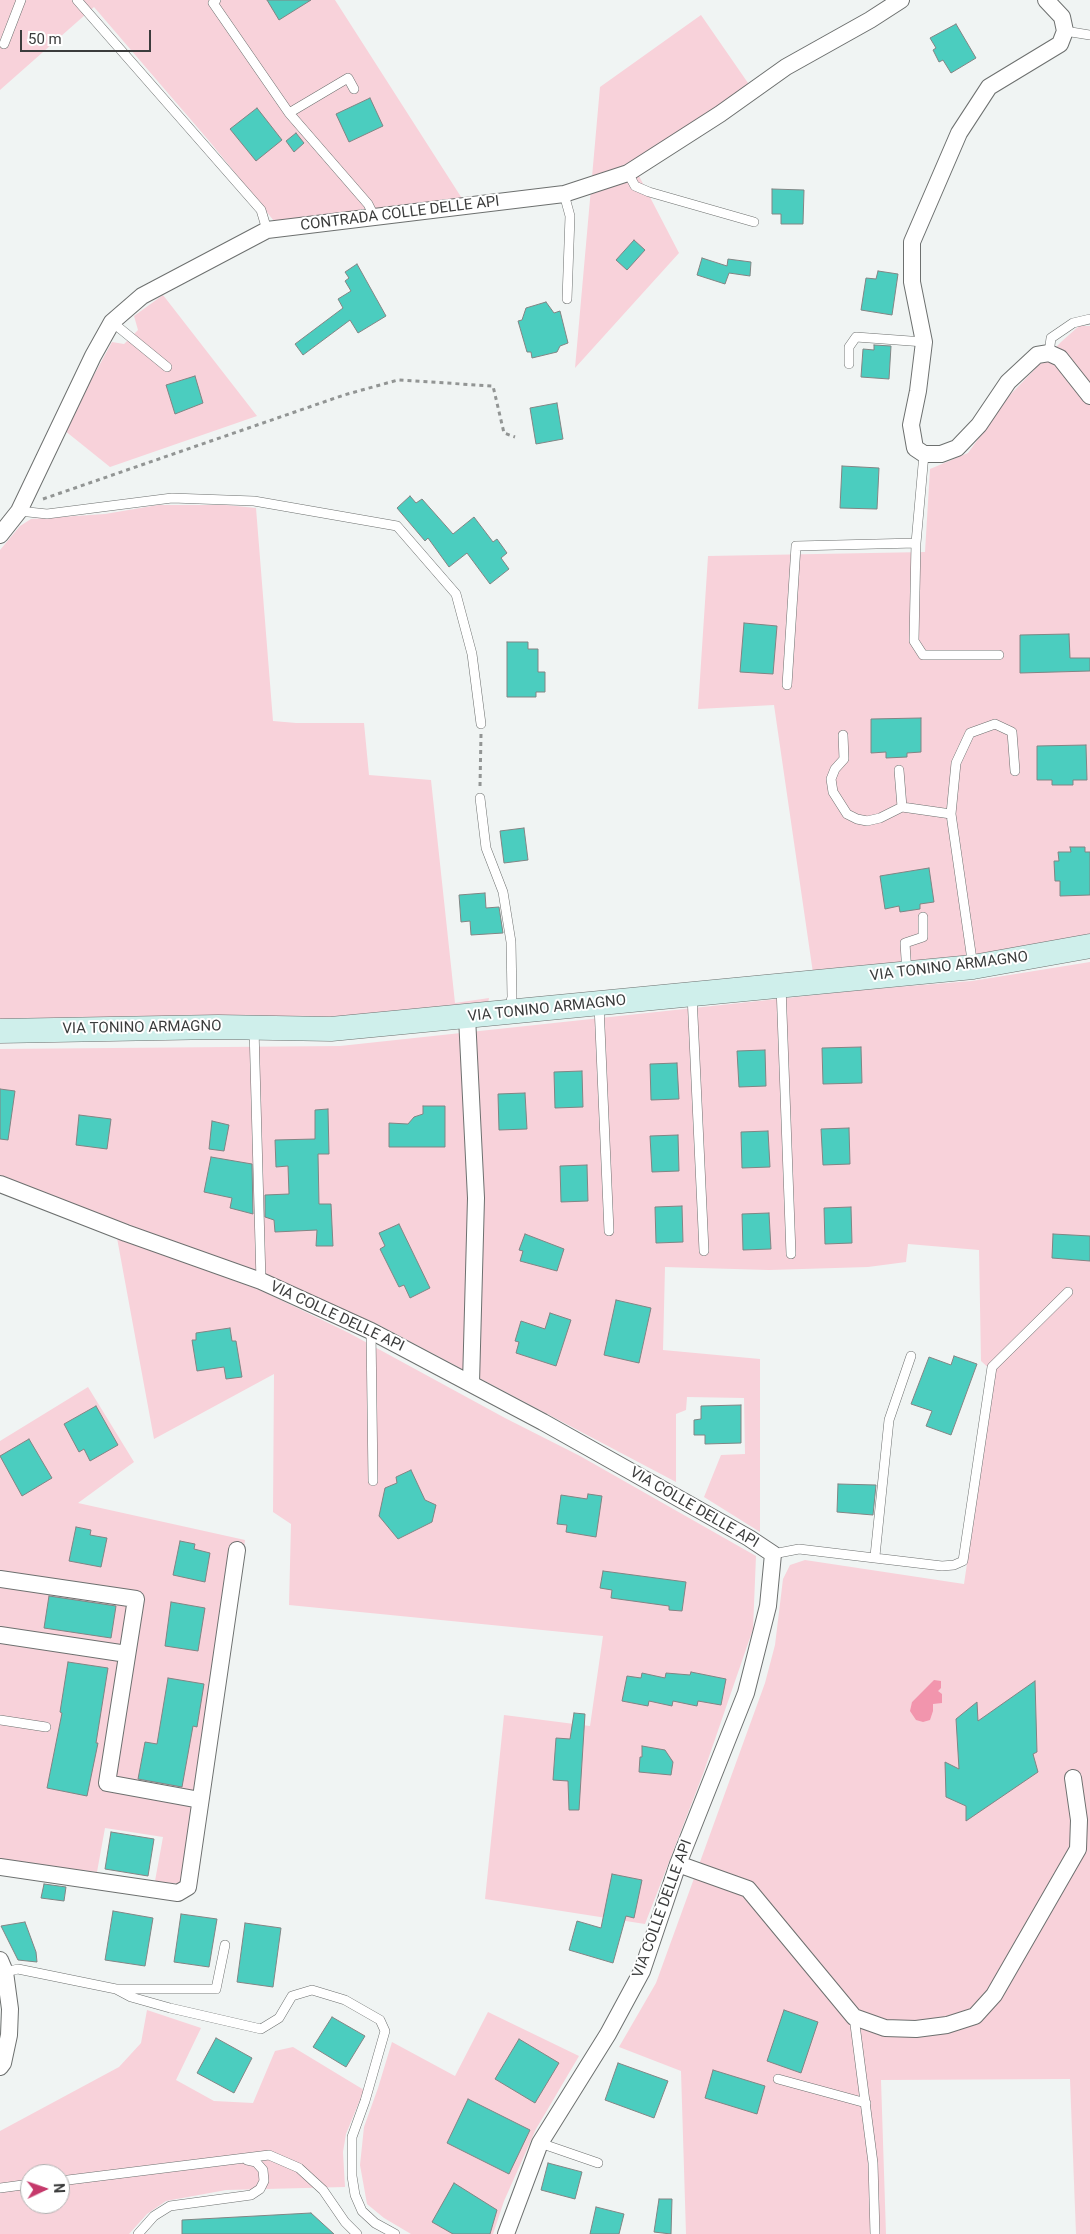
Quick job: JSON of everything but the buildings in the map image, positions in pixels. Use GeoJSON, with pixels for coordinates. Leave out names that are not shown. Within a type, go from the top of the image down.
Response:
{"type":"FeatureCollection","features":[{"type":"Feature","properties":{"kind":"street","name":"CONTRADA COLLE DELLE API"},"geometry":{"type":"LineString","coordinates":[[0,535],[19,511],[93,356],[112,322],[142,296],[267,230],[564,194],[628,173],[720,114],[786,67],[870,20],[901,0]]}},
{"type":"Feature","properties":{"kind":"street"},"geometry":{"type":"LineString","coordinates":[[1046,0],[1062,17],[1066,31],[1060,44],[1049,52],[1022,65],[989,87],[959,133],[912,242],[912,282],[924,342],[918,391],[911,425],[915,448],[924,454],[940,454],[957,448],[979,425],[1008,382],[1037,355],[1049,354],[1060,358],[1090,396]]}},
{"type":"Feature","properties":{"kind":"street","name":"VIA TONINO ARMAGNO"},"geometry":{"type":"LineString","coordinates":[[0,1031],[331,1029],[973,967],[1090,946]]}},
{"type":"Feature","properties":{"kind":"street"},"geometry":{"type":"LineString","coordinates":[[467,1017],[476,1198],[471,1383]]}},
{"type":"Feature","properties":{"kind":"street","name":"VIA COLLE DELLE API"},"geometry":{"type":"LineString","coordinates":[[0,1184],[126,1233],[261,1281],[371,1332],[471,1383],[741,1533],[774,1554],[768,1606],[746,1693],[678,1864],[642,1971],[608,2034],[540,2143],[506,2234]]}},
{"type":"Feature","properties":{"kind":"street"},"geometry":{"type":"LineString","coordinates":[[0,1867],[178,1893],[188,1887],[237,1550]]}},
{"type":"Feature","properties":{"kind":"street"},"geometry":{"type":"LineString","coordinates":[[0,1579],[136,1599],[107,1783],[200,1800]]}},
{"type":"Feature","properties":{"kind":"street"},"geometry":{"type":"LineString","coordinates":[[0,1634],[127,1654]]}},
{"type":"Feature","properties":{"kind":"street"},"geometry":{"type":"LineString","coordinates":[[678,1864],[748,1889],[854,2017],[885,2028],[916,2029],[947,2025],[975,2016],[994,1995],[1078,1849],[1079,1820],[1073,1778]]}},
{"type":"Feature","properties":{"kind":"street"},"geometry":{"type":"LineString","coordinates":[[0,2067],[3,2063],[8,2035],[10,2009],[2,1966]]}},
{"type":"Feature","properties":{"kind":"lane"},"geometry":{"type":"LineString","coordinates":[[4,44],[21,0]]}},
{"type":"Feature","properties":{"kind":"lane"},"geometry":{"type":"LineString","coordinates":[[77,0],[261,210],[267,230]]}},
{"type":"Feature","properties":{"kind":"lane"},"geometry":{"type":"LineString","coordinates":[[216,0],[213,3],[289,112],[368,204],[375,218]]}},
{"type":"Feature","properties":{"kind":"lane"},"geometry":{"type":"LineString","coordinates":[[1066,31],[1090,35]]}},
{"type":"Feature","properties":{"kind":"lane"},"geometry":{"type":"LineString","coordinates":[[289,112],[348,78],[354,89]]}},
{"type":"Feature","properties":{"kind":"lane"},"geometry":{"type":"LineString","coordinates":[[628,173],[634,186],[649,192],[754,222]]}},
{"type":"Feature","properties":{"kind":"lane"},"geometry":{"type":"LineString","coordinates":[[564,194],[570,216],[567,299]]}},
{"type":"Feature","properties":{"kind":"lane"},"geometry":{"type":"LineString","coordinates":[[1049,354],[1051,338],[1073,323],[1090,319]]}},
{"type":"Feature","properties":{"kind":"lane"},"geometry":{"type":"LineString","coordinates":[[112,322],[167,367]]}},
{"type":"Feature","properties":{"kind":"lane"},"geometry":{"type":"LineString","coordinates":[[849,364],[849,347],[856,337],[924,342]]}},
{"type":"Feature","properties":{"kind":"lane"},"geometry":{"type":"LineString","coordinates":[[924,454],[916,543],[914,640],[923,655],[999,655]]}},
{"type":"Feature","properties":{"kind":"lane"},"geometry":{"type":"LineString","coordinates":[[19,511],[47,514],[172,498],[254,501],[397,526],[456,594],[472,654],[482,724]]}},
{"type":"Feature","properties":{"kind":"lane"},"geometry":{"type":"LineString","coordinates":[[787,685],[796,546],[916,543]]}},
{"type":"Feature","properties":{"kind":"lane"},"geometry":{"type":"LineString","coordinates":[[973,967],[951,814],[956,764],[970,734],[995,724],[1012,732],[1015,771]]}},
{"type":"Feature","properties":{"kind":"lane"},"geometry":{"type":"LineString","coordinates":[[843,735],[844,759],[835,769],[831,779],[833,792],[847,814],[867,821],[880,818],[902,807],[951,814]]}},
{"type":"Feature","properties":{"kind":"lane"},"geometry":{"type":"LineString","coordinates":[[899,770],[902,807]]}},
{"type":"Feature","properties":{"kind":"lane"},"geometry":{"type":"LineString","coordinates":[[480,798],[486,848],[502,892],[511,942],[512,997],[508,1013]]}},
{"type":"Feature","properties":{"kind":"lane"},"geometry":{"type":"LineString","coordinates":[[907,974],[905,943],[923,937],[923,917]]}},
{"type":"Feature","properties":{"kind":"lane"},"geometry":{"type":"LineString","coordinates":[[781,986],[791,1254]]}},
{"type":"Feature","properties":{"kind":"lane"},"geometry":{"type":"LineString","coordinates":[[692,995],[704,1251]]}},
{"type":"Feature","properties":{"kind":"lane"},"geometry":{"type":"LineString","coordinates":[[599,1004],[610,1232]]}},
{"type":"Feature","properties":{"kind":"lane"},"geometry":{"type":"LineString","coordinates":[[254,1028],[261,1281]]}},
{"type":"Feature","properties":{"kind":"lane"},"geometry":{"type":"LineString","coordinates":[[774,1554],[799,1549],[875,1556],[942,1566],[963,1562],[992,1367],[1068,1292]]}},
{"type":"Feature","properties":{"kind":"lane"},"geometry":{"type":"LineString","coordinates":[[371,1332],[373,1481]]}},
{"type":"Feature","properties":{"kind":"lane"},"geometry":{"type":"LineString","coordinates":[[875,1556],[889,1420],[911,1356]]}},
{"type":"Feature","properties":{"kind":"lane"},"geometry":{"type":"LineString","coordinates":[[0,1720],[46,1727]]}},
{"type":"Feature","properties":{"kind":"lane"},"geometry":{"type":"LineString","coordinates":[[2,1966],[116,1989],[216,1989],[225,1944]]}},
{"type":"Feature","properties":{"kind":"lane"},"geometry":{"type":"LineString","coordinates":[[116,1989],[131,1997],[260,2030],[279,2018],[292,1996],[312,1990],[345,2000],[380,2020],[385,2032],[365,2101],[352,2137],[352,2176],[355,2195],[362,2211],[375,2223],[395,2234]]}},
{"type":"Feature","properties":{"kind":"lane"},"geometry":{"type":"LineString","coordinates":[[854,2017],[873,2163],[875,2234]]}},
{"type":"Feature","properties":{"kind":"lane"},"geometry":{"type":"LineString","coordinates":[[778,2079],[866,2102]]}},
{"type":"Feature","properties":{"kind":"lane"},"geometry":{"type":"LineString","coordinates":[[540,2143],[598,2163]]}},
{"type":"Feature","properties":{"kind":"lane"},"geometry":{"type":"LineString","coordinates":[[70,2180],[269,2155],[299,2168],[324,2190],[345,2222],[357,2234]]}},
{"type":"Feature","properties":{"kind":"lane"},"geometry":{"type":"LineString","coordinates":[[138,2234],[154,2216],[170,2206],[252,2195],[260,2189],[264,2181],[263,2170],[256,2162],[242,2159]]}},
{"type":"Feature","properties":{"kind":"lane"},"geometry":{"type":"LineString","coordinates":[[0,2188],[20,2185]]}},
{"type":"Feature","properties":{"kind":"path"},"geometry":{"type":"LineString","coordinates":[[19,511],[54,494],[344,395],[398,380],[493,386],[504,433],[514,438]]}},
{"type":"Feature","properties":{"kind":"path"},"geometry":{"type":"LineString","coordinates":[[480,798],[482,724]]}},
{"type":"Feature","properties":{"kind":"shaded area"},"geometry":{"type":"Polygon","coordinates":[[[0,0],[335,0],[463,200],[274,221],[210,142],[94,7],[0,90],[0,0]]]}},
{"type":"Feature","properties":{"kind":"shaded area"},"geometry":{"type":"Polygon","coordinates":[[[701,15],[757,96],[639,176],[679,253],[575,368],[600,87],[701,15]]]}},
{"type":"Feature","properties":{"kind":"shaded area"},"geometry":{"type":"Polygon","coordinates":[[[163,295],[257,416],[110,467],[64,430],[112,342],[124,344],[138,330],[134,316],[163,295]]]}},
{"type":"Feature","properties":{"kind":"shaded area"},"geometry":{"type":"Polygon","coordinates":[[[1079,326],[1090,326],[1090,935],[961,959],[813,973],[774,705],[698,709],[708,556],[925,552],[930,469],[968,453],[1009,396],[1079,326]]]}},
{"type":"Feature","properties":{"kind":"shaded area"},"geometry":{"type":"Polygon","coordinates":[[[158,505],[226,505],[256,508],[273,721],[364,723],[369,775],[431,780],[455,1003],[489,998],[487,1009],[400,1016],[0,1020],[0,550],[20,526],[31,519],[105,514],[158,505]]]}},
{"type":"Feature","properties":{"kind":"shaded area"},"geometry":{"type":"Polygon","coordinates":[[[1090,962],[1090,2234],[1076,2234],[1070,2079],[881,2080],[886,2234],[686,2234],[681,2071],[619,2047],[656,1983],[765,1683],[775,1645],[783,1579],[790,1565],[805,1560],[964,1584],[995,1374],[981,1361],[979,1250],[908,1244],[906,1262],[868,1267],[769,1270],[665,1267],[663,1350],[760,1359],[760,1532],[704,1497],[721,1455],[745,1454],[744,1398],[687,1397],[686,1410],[676,1414],[676,1482],[377,1324],[272,1279],[0,1176],[0,1049],[340,1046],[861,990],[972,981],[1090,962]],[[934,1681],[912,1702],[932,1707],[938,1691],[934,1681]]]}},
{"type":"Feature","properties":{"kind":"shaded area"},"geometry":{"type":"Polygon","coordinates":[[[117,1238],[260,1290],[349,1333],[505,1418],[580,1456],[756,1556],[753,1629],[703,1774],[645,1924],[485,1899],[504,1715],[590,1726],[603,1636],[289,1605],[291,1524],[273,1512],[274,1374],[154,1439],[117,1238]]]}},
{"type":"Feature","properties":{"kind":"shaded area"},"geometry":{"type":"Polygon","coordinates":[[[88,1387],[134,1462],[78,1503],[245,1540],[197,1886],[155,1881],[163,1837],[105,1828],[97,1872],[0,1860],[0,1441],[88,1387]]]}},
{"type":"Feature","properties":{"kind":"shaded area"},"geometry":{"type":"Polygon","coordinates":[[[934,1680],[941,1681],[941,1688],[938,1691],[942,1694],[942,1703],[933,1704],[930,1720],[923,1722],[916,1720],[910,1711],[912,1702],[934,1680]]]}},
{"type":"Feature","properties":{"kind":"shaded area"},"geometry":{"type":"Polygon","coordinates":[[[147,2010],[201,2028],[176,2080],[214,2101],[253,2103],[275,2051],[293,2047],[364,2090],[346,2134],[343,2152],[345,2187],[226,2190],[166,2201],[147,2214],[129,2234],[0,2234],[0,2131],[119,2067],[141,2043],[147,2010]]]}},
{"type":"Feature","properties":{"kind":"shaded area"},"geometry":{"type":"Polygon","coordinates":[[[488,2012],[579,2056],[536,2129],[504,2201],[493,2234],[411,2234],[384,2218],[367,2204],[360,2165],[364,2127],[392,2042],[455,2076],[488,2012]]]}}]}
